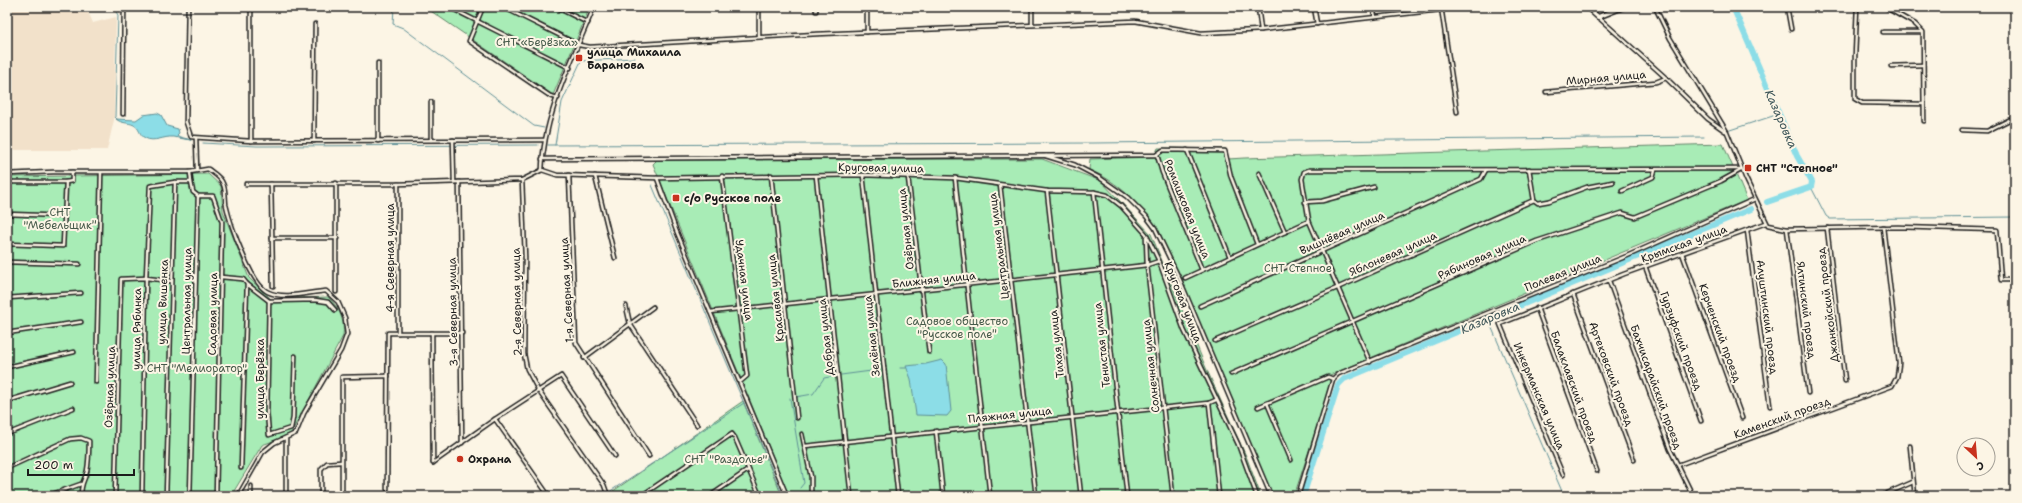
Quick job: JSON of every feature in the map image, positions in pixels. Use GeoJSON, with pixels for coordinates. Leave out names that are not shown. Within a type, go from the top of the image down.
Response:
{"type":"FeatureCollection","features":[{"type":"Feature","properties":{"kind":"street"},"geometry":{"type":"LineString","coordinates":[[123,114],[124,7]]}},
{"type":"Feature","properties":{"kind":"street"},"geometry":{"type":"LineString","coordinates":[[188,7],[186,122],[191,137],[251,141],[544,140]]}},
{"type":"Feature","properties":{"kind":"street"},"geometry":{"type":"LineString","coordinates":[[251,141],[252,7]]}},
{"type":"Feature","properties":{"kind":"street"},"geometry":{"type":"LineString","coordinates":[[449,7],[570,68]]}},
{"type":"Feature","properties":{"kind":"street"},"geometry":{"type":"LineString","coordinates":[[483,7],[468,41],[550,96],[558,98]]}},
{"type":"Feature","properties":{"kind":"street"},"geometry":{"type":"LineString","coordinates":[[503,7],[579,46],[590,47],[759,37],[1032,24],[1135,21],[1201,33],[1261,30],[1375,18],[1441,8],[1466,7]]}},
{"type":"Feature","properties":{"kind":"street"},"geometry":{"type":"LineString","coordinates":[[556,7],[588,23]]}},
{"type":"Feature","properties":{"kind":"street"},"geometry":{"type":"LineString","coordinates":[[246,184],[398,184],[522,180],[542,170],[544,140],[558,98],[594,7]]}},
{"type":"Feature","properties":{"kind":"street"},"geometry":{"type":"LineString","coordinates":[[759,7],[759,37]]}},
{"type":"Feature","properties":{"kind":"street"},"geometry":{"type":"LineString","coordinates":[[867,7],[868,32]]}},
{"type":"Feature","properties":{"kind":"street"},"geometry":{"type":"LineString","coordinates":[[1032,7],[1032,24]]}},
{"type":"Feature","properties":{"kind":"street"},"geometry":{"type":"LineString","coordinates":[[1258,7],[1261,30]]}},
{"type":"Feature","properties":{"kind":"street"},"geometry":{"type":"LineString","coordinates":[[1314,7],[1317,24]]}},
{"type":"Feature","properties":{"kind":"street"},"geometry":{"type":"LineString","coordinates":[[1373,7],[1375,18]]}},
{"type":"Feature","properties":{"kind":"street"},"geometry":{"type":"LineString","coordinates":[[1587,7],[1666,78],[1708,119],[1727,132]]}},
{"type":"Feature","properties":{"kind":"street"},"geometry":{"type":"LineString","coordinates":[[1598,17],[1623,7]]}},
{"type":"Feature","properties":{"kind":"street"},"geometry":{"type":"LineString","coordinates":[[1655,7],[1670,38],[1727,132],[1755,199],[1763,211],[1766,224],[1774,228],[1787,229],[1883,227],[1997,230],[2001,280],[2015,280]]}},
{"type":"Feature","properties":{"kind":"street"},"geometry":{"type":"LineString","coordinates":[[1787,7],[1791,29]]}},
{"type":"Feature","properties":{"kind":"street"},"geometry":{"type":"LineString","coordinates":[[1857,7],[1855,56],[1855,97],[1857,101],[1862,103],[1924,104]]}},
{"type":"Feature","properties":{"kind":"street"},"geometry":{"type":"LineString","coordinates":[[1885,7],[1919,27],[1923,32],[1924,121]]}},
{"type":"Feature","properties":{"kind":"street"},"geometry":{"type":"LineString","coordinates":[[1441,8],[1457,112]]}},
{"type":"Feature","properties":{"kind":"street"},"geometry":{"type":"LineString","coordinates":[[314,141],[315,24]]}},
{"type":"Feature","properties":{"kind":"street"},"geometry":{"type":"LineString","coordinates":[[1883,32],[1923,32]]}},
{"type":"Feature","properties":{"kind":"street"},"geometry":{"type":"LineString","coordinates":[[378,63],[378,141]]}},
{"type":"Feature","properties":{"kind":"street"},"geometry":{"type":"LineString","coordinates":[[1891,66],[1923,65]]}},
{"type":"Feature","properties":{"kind":"street","name":"Мирная улица"},"geometry":{"type":"LineString","coordinates":[[1546,92],[1656,82],[1666,78]]}},
{"type":"Feature","properties":{"kind":"street"},"geometry":{"type":"LineString","coordinates":[[431,102],[431,140]]}},
{"type":"Feature","properties":{"kind":"street"},"geometry":{"type":"LineString","coordinates":[[1962,130],[1987,131],[2015,117]]}},
{"type":"Feature","properties":{"kind":"street"},"geometry":{"type":"LineString","coordinates":[[196,138],[196,170]]}},
{"type":"Feature","properties":{"kind":"street"},"geometry":{"type":"LineString","coordinates":[[454,140],[454,182]]}},
{"type":"Feature","properties":{"kind":"street"},"geometry":{"type":"LineString","coordinates":[[542,158],[1156,155],[1163,150],[1187,149],[1225,151],[1231,177],[1257,244]]}},
{"type":"Feature","properties":{"kind":"street"},"geometry":{"type":"LineString","coordinates":[[1187,149],[1230,257]]}},
{"type":"Feature","properties":{"kind":"street","name":"Ромашковая улица"},"geometry":{"type":"LineString","coordinates":[[1156,155],[1202,270]]}},
{"type":"Feature","properties":{"kind":"street"},"geometry":{"type":"LineString","coordinates":[[1046,156],[1074,166],[1100,178],[1127,198],[1146,216],[1155,228],[1180,280],[1271,496]]}},
{"type":"Feature","properties":{"kind":"street"},"geometry":{"type":"LineString","coordinates":[[7,174],[72,172],[190,172],[208,169],[220,178],[224,184],[228,213],[249,270],[261,287],[268,292],[283,295],[326,291],[338,302],[345,318],[347,334],[345,341],[304,413],[299,429],[293,436],[274,443],[263,452],[238,496]]}},
{"type":"Feature","properties":{"kind":"street"},"geometry":{"type":"LineString","coordinates":[[1370,362],[1309,221],[1302,179],[1304,172],[1309,170],[1742,169]]}},
{"type":"Feature","properties":{"kind":"street","name":"Рябиновая улица"},"geometry":{"type":"LineString","coordinates":[[1231,374],[1537,241],[1622,213],[1635,217],[1721,180],[1742,169]]}},
{"type":"Feature","properties":{"kind":"street","name":"Круговая улица"},"geometry":{"type":"LineString","coordinates":[[542,170],[550,174],[657,178],[863,175],[955,178],[1047,191],[1094,192],[1106,195],[1121,206],[1146,234],[1159,261],[1184,330],[1238,444],[1257,496]]}},
{"type":"Feature","properties":{"kind":"street","name":"Вишнёвая улица"},"geometry":{"type":"LineString","coordinates":[[1200,306],[1481,179],[1486,170]]}},
{"type":"Feature","properties":{"kind":"street"},"geometry":{"type":"LineString","coordinates":[[1529,170],[1534,200]]}},
{"type":"Feature","properties":{"kind":"street"},"geometry":{"type":"LineString","coordinates":[[1622,191],[1653,177],[1655,170]]}},
{"type":"Feature","properties":{"kind":"street"},"geometry":{"type":"LineString","coordinates":[[7,182],[66,182],[72,181],[72,172]]}},
{"type":"Feature","properties":{"kind":"street"},"geometry":{"type":"LineString","coordinates":[[175,182],[191,182],[190,172]]}},
{"type":"Feature","properties":{"kind":"street","name":"Озёрная улица"},"geometry":{"type":"LineString","coordinates":[[96,382],[101,173]]}},
{"type":"Feature","properties":{"kind":"street"},"geometry":{"type":"LineString","coordinates":[[1259,173],[1284,232]]}},
{"type":"Feature","properties":{"kind":"street","name":"1-я Северная улица"},"geometry":{"type":"LineString","coordinates":[[569,175],[576,344],[648,456]]}},
{"type":"Feature","properties":{"kind":"street","name":"Зелёная улица"},"geometry":{"type":"LineString","coordinates":[[863,175],[898,496]]}},
{"type":"Feature","properties":{"kind":"street"},"geometry":{"type":"LineString","coordinates":[[595,176],[614,258]]}},
{"type":"Feature","properties":{"kind":"street","name":"Удачная улица"},"geometry":{"type":"LineString","coordinates":[[722,176],[747,376],[740,382]]}},
{"type":"Feature","properties":{"kind":"street","name":"Красивая улица"},"geometry":{"type":"LineString","coordinates":[[771,176],[797,418]]}},
{"type":"Feature","properties":{"kind":"street","name":"Добрая улица"},"geometry":{"type":"LineString","coordinates":[[816,176],[851,496]]}},
{"type":"Feature","properties":{"kind":"street","name":"Озёрная улица"},"geometry":{"type":"LineString","coordinates":[[908,177],[920,290],[929,352]]}},
{"type":"Feature","properties":{"kind":"street"},"geometry":{"type":"LineString","coordinates":[[657,178],[710,312],[787,496]]}},
{"type":"Feature","properties":{"kind":"street"},"geometry":{"type":"LineString","coordinates":[[955,178],[968,285],[990,496]]}},
{"type":"Feature","properties":{"kind":"street","name":"2-я Северная улица"},"geometry":{"type":"LineString","coordinates":[[522,180],[524,354],[527,369],[538,390],[604,486],[608,496]]}},
{"type":"Feature","properties":{"kind":"street"},"geometry":{"type":"LineString","coordinates":[[7,244],[63,246],[66,182]]}},
{"type":"Feature","properties":{"kind":"street","name":"улица Рябинка"},"geometry":{"type":"LineString","coordinates":[[142,496],[146,278],[150,186],[175,182]]}},
{"type":"Feature","properties":{"kind":"street","name":"улица Вишенка"},"geometry":{"type":"LineString","coordinates":[[166,496],[175,182]]}},
{"type":"Feature","properties":{"kind":"street","name":"Центральная улица"},"geometry":{"type":"LineString","coordinates":[[190,496],[198,196],[193,192],[191,182]]}},
{"type":"Feature","properties":{"kind":"street","name":"3-я Северная улица"},"geometry":{"type":"LineString","coordinates":[[459,182],[462,333],[462,443]]}},
{"type":"Feature","properties":{"kind":"street","name":"Яблоневая улица"},"geometry":{"type":"LineString","coordinates":[[1215,341],[1534,200],[1538,203],[1550,201],[1587,187],[1612,182]]}},
{"type":"Feature","properties":{"kind":"street"},"geometry":{"type":"LineString","coordinates":[[336,183],[336,292]]}},
{"type":"Feature","properties":{"kind":"street"},"geometry":{"type":"LineString","coordinates":[[271,184],[273,286]]}},
{"type":"Feature","properties":{"kind":"street","name":"4-я Северная улица"},"geometry":{"type":"LineString","coordinates":[[398,184],[398,333]]}},
{"type":"Feature","properties":{"kind":"street","name":"Центральная улица"},"geometry":{"type":"LineString","coordinates":[[1000,185],[1036,496]]}},
{"type":"Feature","properties":{"kind":"street"},"geometry":{"type":"LineString","coordinates":[[1305,202],[1322,201],[1374,187]]}},
{"type":"Feature","properties":{"kind":"street","name":"Тихая улица"},"geometry":{"type":"LineString","coordinates":[[1047,191],[1081,496]]}},
{"type":"Feature","properties":{"kind":"street","name":"Тенистая улица"},"geometry":{"type":"LineString","coordinates":[[1094,192],[1127,496]]}},
{"type":"Feature","properties":{"kind":"street","name":"Садовая улица"},"geometry":{"type":"LineString","coordinates":[[198,196],[213,196],[222,222],[222,277],[216,496]]}},
{"type":"Feature","properties":{"kind":"street","name":"Полевая улица"},"geometry":{"type":"LineString","coordinates":[[1258,407],[1328,377],[1333,379],[1338,374],[1627,256],[1755,199]]}},
{"type":"Feature","properties":{"kind":"street"},"geometry":{"type":"LineString","coordinates":[[7,214],[64,216]]}},
{"type":"Feature","properties":{"kind":"street"},"geometry":{"type":"LineString","coordinates":[[1185,278],[1309,221]]}},
{"type":"Feature","properties":{"kind":"street","name":"Крымская улица"},"geometry":{"type":"LineString","coordinates":[[1500,324],[1645,266],[1766,224]]}},
{"type":"Feature","properties":{"kind":"street","name":"Каменский проезд"},"geometry":{"type":"LineString","coordinates":[[1678,465],[1892,386],[1897,377],[1900,363],[1883,227]]}},
{"type":"Feature","properties":{"kind":"street","name":"Джанкойский проезд"},"geometry":{"type":"LineString","coordinates":[[1826,228],[1845,381]]}},
{"type":"Feature","properties":{"kind":"street","name":"Ялтинский проезд"},"geometry":{"type":"LineString","coordinates":[[1787,229],[1808,393]]}},
{"type":"Feature","properties":{"kind":"street","name":"Алуштинский проезд"},"geometry":{"type":"LineString","coordinates":[[1748,230],[1770,406]]}},
{"type":"Feature","properties":{"kind":"street","name":"Солнечная улица"},"geometry":{"type":"LineString","coordinates":[[1146,234],[1147,265],[1173,496]]}},
{"type":"Feature","properties":{"kind":"street"},"geometry":{"type":"LineString","coordinates":[[272,238],[337,238]]}},
{"type":"Feature","properties":{"kind":"street","name":"Керченский проезд"},"geometry":{"type":"LineString","coordinates":[[1682,253],[1742,418]]}},
{"type":"Feature","properties":{"kind":"street","name":"Ближняя улица"},"geometry":{"type":"LineString","coordinates":[[710,312],[1147,265],[1159,261]]}},
{"type":"Feature","properties":{"kind":"street"},"geometry":{"type":"LineString","coordinates":[[7,262],[79,264]]}},
{"type":"Feature","properties":{"kind":"street","name":"Гурзуфский проезд"},"geometry":{"type":"LineString","coordinates":[[1645,266],[1701,421]]}},
{"type":"Feature","properties":{"kind":"street"},"geometry":{"type":"LineString","coordinates":[[222,277],[243,279],[247,284],[269,301],[315,300],[328,302],[335,310]]}},
{"type":"Feature","properties":{"kind":"street"},"geometry":{"type":"LineString","coordinates":[[146,278],[171,281]]}},
{"type":"Feature","properties":{"kind":"street","name":"Озёрная улица"},"geometry":{"type":"LineString","coordinates":[[115,496],[121,279],[146,278]]}},
{"type":"Feature","properties":{"kind":"street","name":"Бахчисарайский проезд"},"geometry":{"type":"LineString","coordinates":[[1609,281],[1670,449],[1693,496]]}},
{"type":"Feature","properties":{"kind":"street"},"geometry":{"type":"LineString","coordinates":[[241,468],[247,284]]}},
{"type":"Feature","properties":{"kind":"street"},"geometry":{"type":"LineString","coordinates":[[7,298],[81,293]]}},
{"type":"Feature","properties":{"kind":"street","name":"Артековский проезд"},"geometry":{"type":"LineString","coordinates":[[1573,294],[1634,460]]}},
{"type":"Feature","properties":{"kind":"street","name":"улица Берёзка"},"geometry":{"type":"LineString","coordinates":[[269,301],[267,412],[269,435],[291,428],[293,418],[295,356]]}},
{"type":"Feature","properties":{"kind":"street"},"geometry":{"type":"LineString","coordinates":[[626,306],[630,324],[697,425]]}},
{"type":"Feature","properties":{"kind":"street"},"geometry":{"type":"LineString","coordinates":[[584,358],[653,306]]}},
{"type":"Feature","properties":{"kind":"street","name":"Балаклавский проезд"},"geometry":{"type":"LineString","coordinates":[[1537,308],[1597,471]]}},
{"type":"Feature","properties":{"kind":"street"},"geometry":{"type":"LineString","coordinates":[[7,333],[81,322]]}},
{"type":"Feature","properties":{"kind":"street","name":"Инкерманская улица"},"geometry":{"type":"LineString","coordinates":[[1500,324],[1562,475]]}},
{"type":"Feature","properties":{"kind":"street"},"geometry":{"type":"LineString","coordinates":[[387,490],[388,333],[462,333]]}},
{"type":"Feature","properties":{"kind":"street"},"geometry":{"type":"LineString","coordinates":[[432,333],[434,462],[495,419],[561,376],[615,456]]}},
{"type":"Feature","properties":{"kind":"street"},"geometry":{"type":"LineString","coordinates":[[7,367],[74,352]]}},
{"type":"Feature","properties":{"kind":"street"},"geometry":{"type":"LineString","coordinates":[[344,496],[342,492],[341,462],[342,377],[388,376]]}},
{"type":"Feature","properties":{"kind":"street"},"geometry":{"type":"LineString","coordinates":[[1298,496],[1333,379]]}},
{"type":"Feature","properties":{"kind":"street"},"geometry":{"type":"LineString","coordinates":[[7,401],[70,382]]}},
{"type":"Feature","properties":{"kind":"street","name":"Пляжная улица"},"geometry":{"type":"LineString","coordinates":[[805,446],[1208,403],[1216,400]]}},
{"type":"Feature","properties":{"kind":"street"},"geometry":{"type":"LineString","coordinates":[[1208,403],[1219,496]]}},
{"type":"Feature","properties":{"kind":"street"},"geometry":{"type":"LineString","coordinates":[[1267,403],[1291,460]]}},
{"type":"Feature","properties":{"kind":"street"},"geometry":{"type":"LineString","coordinates":[[7,434],[73,408]]}},
{"type":"Feature","properties":{"kind":"street"},"geometry":{"type":"LineString","coordinates":[[495,419],[549,496]]}},
{"type":"Feature","properties":{"kind":"street"},"geometry":{"type":"LineString","coordinates":[[936,431],[943,496]]}},
{"type":"Feature","properties":{"kind":"street"},"geometry":{"type":"LineString","coordinates":[[641,496],[732,434],[760,496]]}},
{"type":"Feature","properties":{"kind":"street"},"geometry":{"type":"LineString","coordinates":[[802,434],[811,477],[811,496]]}},
{"type":"Feature","properties":{"kind":"street"},"geometry":{"type":"LineString","coordinates":[[7,468],[70,439],[81,438],[89,441],[88,466],[81,484],[81,496]]}},
{"type":"Feature","properties":{"kind":"street"},"geometry":{"type":"LineString","coordinates":[[286,439],[286,496]]}},
{"type":"Feature","properties":{"kind":"street"},"geometry":{"type":"LineString","coordinates":[[1910,446],[1915,496]]}},
{"type":"Feature","properties":{"kind":"street"},"geometry":{"type":"LineString","coordinates":[[320,496],[320,469],[327,463],[341,462]]}},
{"type":"Feature","properties":{"kind":"street"},"geometry":{"type":"LineString","coordinates":[[710,496],[748,470]]}},
{"type":"Feature","properties":{"kind":"street"},"geometry":{"type":"LineString","coordinates":[[1881,496],[1913,482]]}},
{"type":"Feature","properties":{"kind":"street"},"geometry":{"type":"LineString","coordinates":[[47,496],[81,484]]}},
{"type":"Feature","properties":{"kind":"street"},"geometry":{"type":"LineString","coordinates":[[251,486],[251,496]]}},
{"type":"Feature","properties":{"kind":"shaded area"},"geometry":{"type":"Polygon","coordinates":[[[7,7],[86,7],[93,23],[116,17],[114,120],[107,150],[7,150],[7,7]]]}},
{"type":"Feature","properties":{"kind":"green space","name":"СНТ «Берёзка»"},"geometry":{"type":"Polygon","coordinates":[[[425,7],[590,7],[553,95],[425,7]]]}},
{"type":"Feature","properties":{"kind":"green space","name":"СНТ Степное"},"geometry":{"type":"Polygon","coordinates":[[[1723,144],[1747,200],[1330,375],[1332,381],[1294,496],[1273,496],[1158,229],[1136,203],[1119,187],[1110,180],[1089,170],[1090,159],[1154,157],[1158,148],[1226,149],[1228,159],[1723,144]]]}},
{"type":"Feature","properties":{"kind":"green space","name":"Садовое общество \"Русское поле\""},"geometry":{"type":"Polygon","coordinates":[[[1042,159],[1101,181],[1151,234],[1206,368],[1246,456],[1261,496],[789,496],[653,164],[657,160],[1042,159]]]}},
{"type":"Feature","properties":{"kind":"green space","name":"СНТ \"Мелиоратор\""},"geometry":{"type":"Polygon","coordinates":[[[208,174],[221,186],[223,211],[249,278],[271,299],[328,297],[339,310],[341,315],[343,336],[290,435],[262,445],[231,496],[7,496],[7,177],[208,174]]]}},
{"type":"Feature","properties":{"kind":"green space","name":"СНТ \"Раздолье\""},"geometry":{"type":"Polygon","coordinates":[[[743,401],[782,496],[606,496],[743,401]]]}},
{"type":"Feature","properties":{"kind":"water"},"geometry":{"type":"Polygon","coordinates":[[[157,113],[161,115],[167,126],[178,129],[179,133],[177,135],[181,138],[191,140],[173,137],[155,140],[148,139],[143,137],[134,125],[120,122],[116,119],[136,120],[143,115],[157,113]]]}},
{"type":"Feature","properties":{"kind":"water"},"geometry":{"type":"Polygon","coordinates":[[[942,360],[946,364],[951,411],[947,416],[916,415],[911,379],[906,366],[926,364],[942,360]]]}},
{"type":"Feature","properties":{"kind":"waterway"},"geometry":{"type":"LineString","coordinates":[[113,7],[118,15],[115,117],[118,120]]}},
{"type":"Feature","properties":{"kind":"waterway"},"geometry":{"type":"LineString","coordinates":[[394,7],[393,24],[403,28],[534,126],[544,128]]}},
{"type":"Feature","properties":{"kind":"waterway","name":"Казаровка"},"geometry":{"type":"LineString","coordinates":[[1733,7],[1797,156],[1812,182],[1811,187],[1767,202]]}},
{"type":"Feature","properties":{"kind":"waterway"},"geometry":{"type":"LineString","coordinates":[[555,145],[562,102],[581,61],[635,58]]}},
{"type":"Feature","properties":{"kind":"waterway"},"geometry":{"type":"LineString","coordinates":[[1730,130],[1779,114]]}},
{"type":"Feature","properties":{"kind":"waterway"},"geometry":{"type":"LineString","coordinates":[[180,137],[191,140]]}},
{"type":"Feature","properties":{"kind":"waterway"},"geometry":{"type":"LineString","coordinates":[[548,145],[1093,143],[1704,137]]}},
{"type":"Feature","properties":{"kind":"waterway"},"geometry":{"type":"LineString","coordinates":[[203,143],[257,146],[538,145]]}},
{"type":"Feature","properties":{"kind":"waterway"},"geometry":{"type":"LineString","coordinates":[[652,185],[783,496]]}},
{"type":"Feature","properties":{"kind":"waterway"},"geometry":{"type":"LineString","coordinates":[[1811,187],[1826,216],[1830,219],[2015,217]]}},
{"type":"Feature","properties":{"kind":"waterway","name":"Казаровка"},"geometry":{"type":"LineString","coordinates":[[1303,496],[1338,385],[1344,379],[1751,209]]}},
{"type":"Feature","properties":{"kind":"waterway"},"geometry":{"type":"LineString","coordinates":[[1488,319],[1564,496]]}},
{"type":"Feature","properties":{"kind":"waterway"},"geometry":{"type":"LineString","coordinates":[[900,368],[906,368]]}},
{"type":"Feature","properties":{"kind":"waterway"},"geometry":{"type":"LineString","coordinates":[[841,375],[879,370]]}},
{"type":"Feature","properties":{"kind":"waterway"},"geometry":{"type":"LineString","coordinates":[[796,397],[813,394],[824,378],[835,376]]}},
{"type":"Feature","properties":{"kind":"waterway"},"geometry":{"type":"LineString","coordinates":[[790,398],[804,483],[800,488]]}},
{"type":"Feature","properties":{"kind":"waterway"},"geometry":{"type":"LineString","coordinates":[[609,492],[744,403]]}},
{"type":"Feature","properties":{"kind":"place","name":"улица Михаила Баранова"},"geometry":{"type":"Point","coordinates":[579,58]}},
{"type":"Feature","properties":{"kind":"place","name":"СНТ \"Степное\""},"geometry":{"type":"Point","coordinates":[1748,168]}},
{"type":"Feature","properties":{"kind":"place","name":"с/о Русское поле"},"geometry":{"type":"Point","coordinates":[676,198]}},
{"type":"Feature","properties":{"kind":"place","name":"Охрана"},"geometry":{"type":"Point","coordinates":[460,459]}},
{"type":"Feature","properties":{"kind":"park label","name":"СНТ \"Мебельщик\""},"geometry":{"type":"Point","coordinates":[60,218]}}]}
